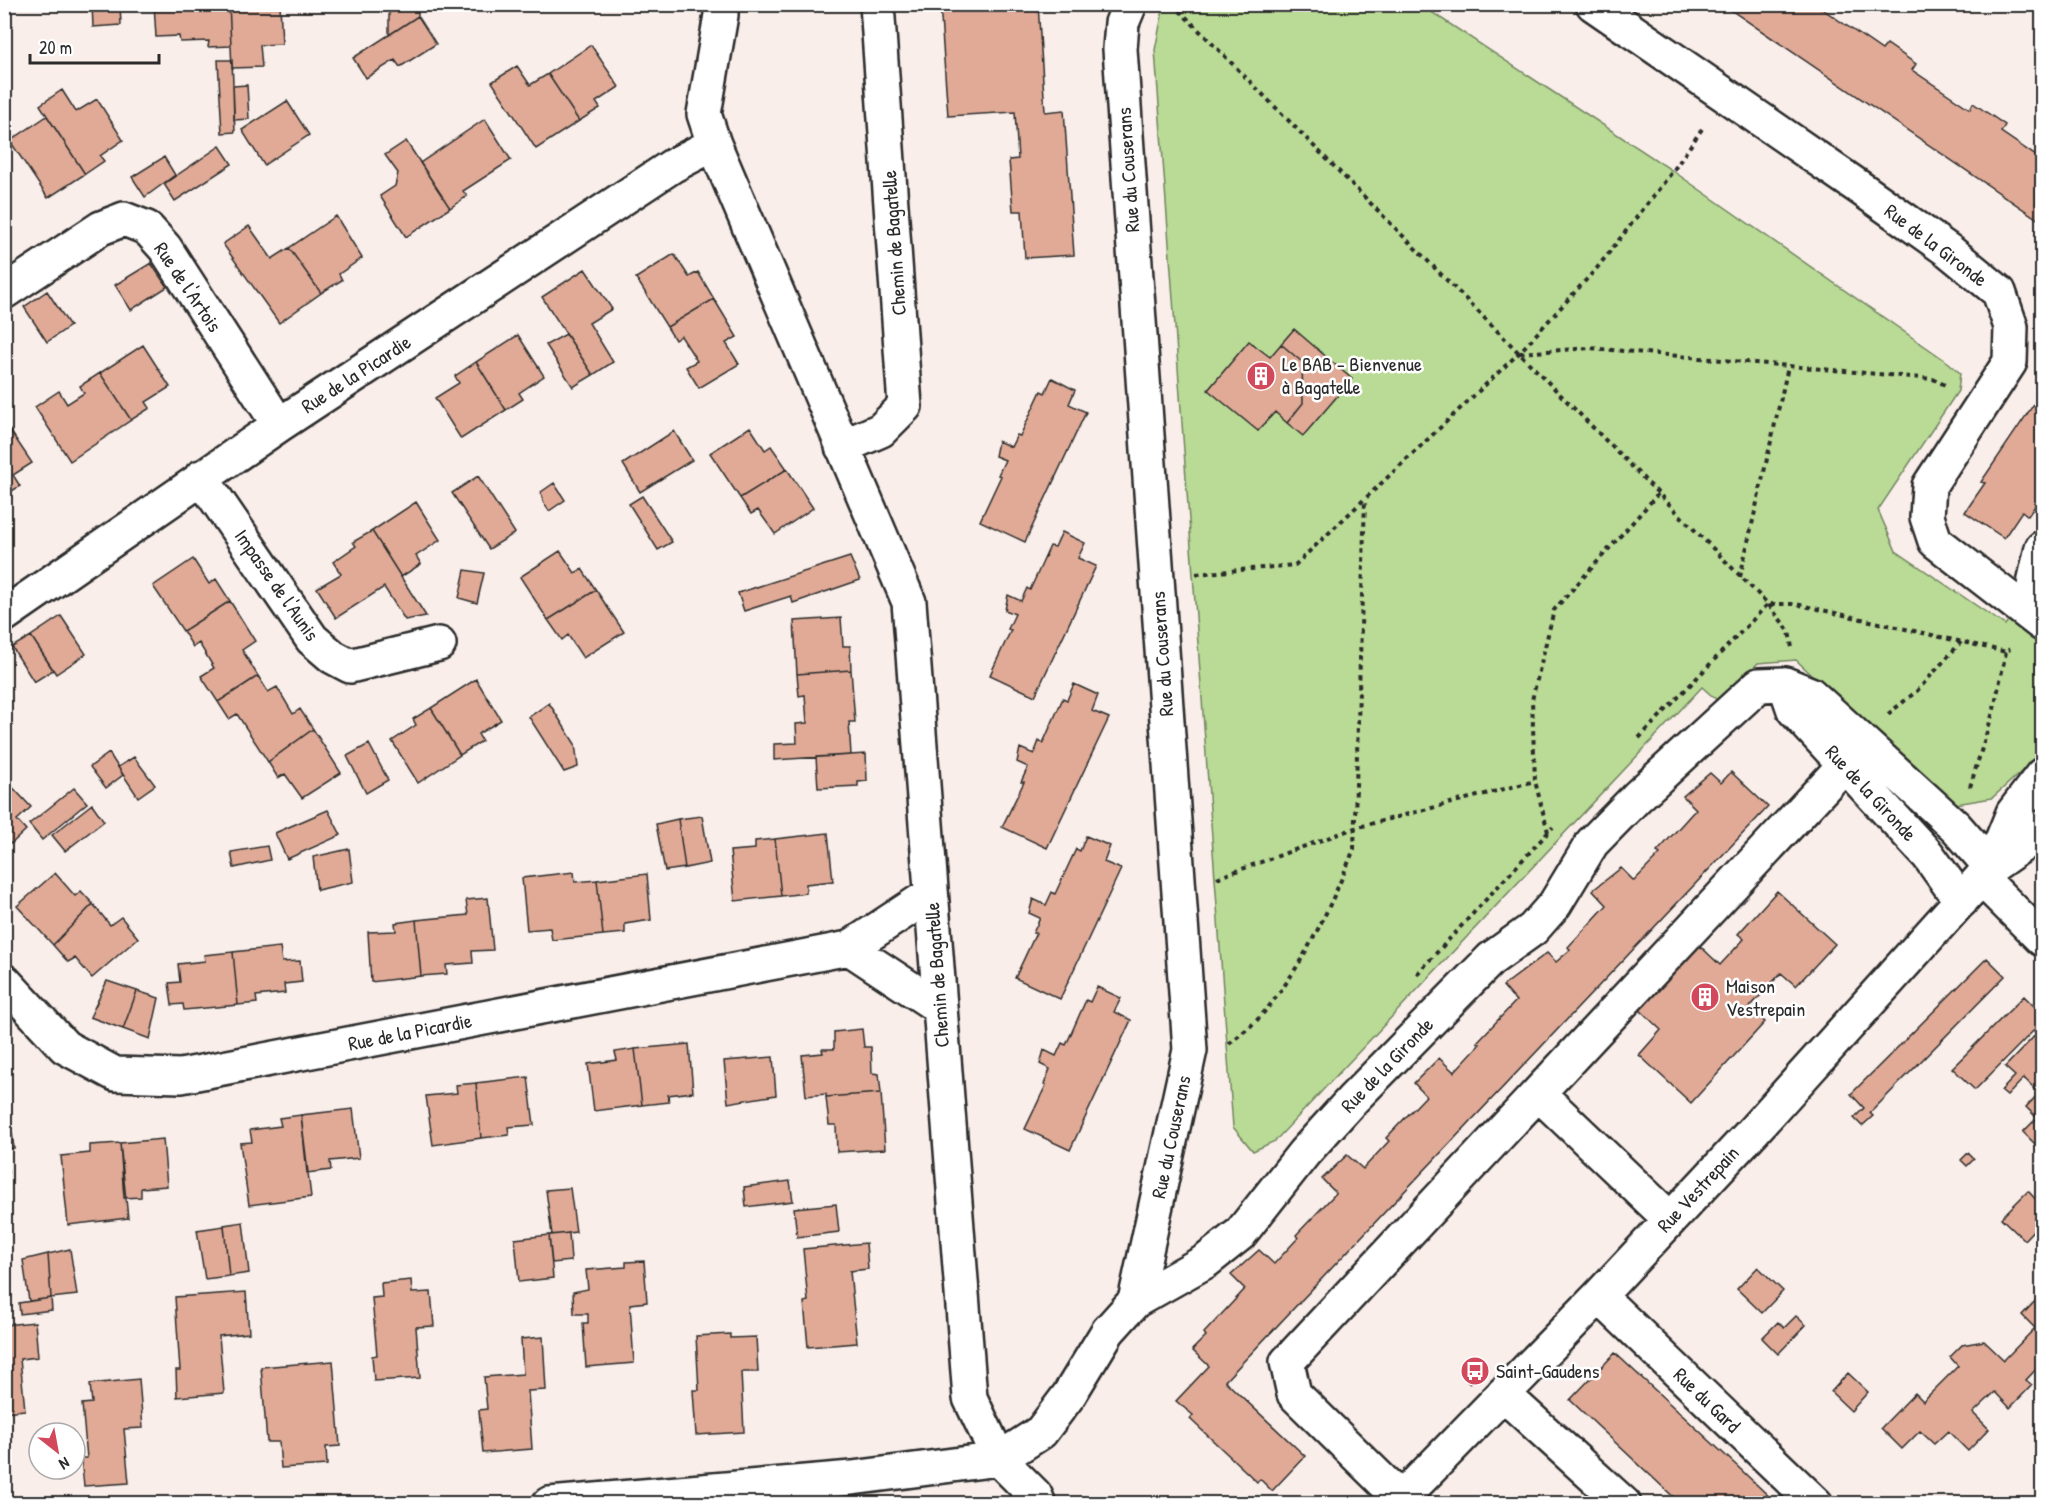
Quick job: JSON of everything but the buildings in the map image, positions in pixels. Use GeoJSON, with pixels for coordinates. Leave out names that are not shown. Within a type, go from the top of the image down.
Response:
{"type":"FeatureCollection","features":[{"type":"Feature","properties":{"kind":"street","name":"Chemin de Bagatelle"},"geometry":{"type":"LineString","coordinates":[[721,4],[704,114],[714,144],[909,602],[970,1398],[999,1459],[1044,1501]]}},
{"type":"Feature","properties":{"kind":"street","name":"Chemin de Bagatelle"},"geometry":{"type":"LineString","coordinates":[[842,447],[881,430],[905,406],[878,4]]}},
{"type":"Feature","properties":{"kind":"street","name":"Rue du Couserans"},"geometry":{"type":"LineString","coordinates":[[1130,4],[1122,23],[1120,49],[1190,1050],[1135,1301]]}},
{"type":"Feature","properties":{"kind":"street","name":"Rue de la Gironde"},"geometry":{"type":"LineString","coordinates":[[1593,4],[1940,244],[1999,292],[2011,327],[2010,362],[1929,486],[1927,518],[1935,541],[2037,619]]}},
{"type":"Feature","properties":{"kind":"street","name":"Rue de la Picardie"},"geometry":{"type":"LineString","coordinates":[[4,615],[279,425],[672,166],[714,144]]}},
{"type":"Feature","properties":{"kind":"street","name":"Rue de l'Artois"},"geometry":{"type":"LineString","coordinates":[[4,292],[101,228],[124,219],[147,228],[165,248],[279,425]]}},
{"type":"Feature","properties":{"kind":"street","name":"Impasse de l'Aunis"},"geometry":{"type":"LineString","coordinates":[[201,477],[312,639],[333,657],[350,666],[439,644]]}},
{"type":"Feature","properties":{"kind":"street"},"geometry":{"type":"LineString","coordinates":[[2037,619],[2035,579],[2040,551],[2043,548]]}},
{"type":"Feature","properties":{"kind":"street","name":"Rue de la Gironde"},"geometry":{"type":"LineString","coordinates":[[999,1459],[1041,1432],[1070,1395],[1108,1331],[1135,1301],[1206,1262],[1240,1234],[1304,1153],[1353,1099],[1491,959],[1533,929],[1555,904],[1592,843],[1759,685],[1785,684],[1794,710],[1956,826],[1978,882]]}},
{"type":"Feature","properties":{"kind":"street","name":"Rue de la Gironde"},"geometry":{"type":"LineString","coordinates":[[1855,754],[1928,855],[1978,882]]}},
{"type":"Feature","properties":{"kind":"street"},"geometry":{"type":"LineString","coordinates":[[1398,1501],[1294,1394],[1287,1362],[1855,754]]}},
{"type":"Feature","properties":{"kind":"street","name":"Rue Vestrepain"},"geometry":{"type":"LineString","coordinates":[[1978,882],[2013,813],[2043,775]]}},
{"type":"Feature","properties":{"kind":"street","name":"Rue Vestrepain"},"geometry":{"type":"LineString","coordinates":[[1398,1501],[1599,1296],[1755,1129],[1978,882],[2043,828]]}},
{"type":"Feature","properties":{"kind":"street"},"geometry":{"type":"LineString","coordinates":[[1978,882],[2043,939]]}},
{"type":"Feature","properties":{"kind":"street","name":"Rue de la Picardie"},"geometry":{"type":"LineString","coordinates":[[5,982],[65,1047],[115,1074],[181,1076],[849,948],[931,894]]}},
{"type":"Feature","properties":{"kind":"street"},"geometry":{"type":"LineString","coordinates":[[849,948],[940,1008]]}},
{"type":"Feature","properties":{"kind":"street"},"geometry":{"type":"LineString","coordinates":[[1539,1094],[1670,1219]]}},
{"type":"Feature","properties":{"kind":"street","name":"Rue du Gard"},"geometry":{"type":"LineString","coordinates":[[1599,1296],[1816,1503]]}},
{"type":"Feature","properties":{"kind":"street"},"geometry":{"type":"LineString","coordinates":[[1503,1394],[1624,1503]]}},
{"type":"Feature","properties":{"kind":"street"},"geometry":{"type":"LineString","coordinates":[[549,1503],[852,1478],[999,1459]]}},
{"type":"Feature","properties":{"kind":"path"},"geometry":{"type":"LineString","coordinates":[[1173,4],[1768,604],[1788,631],[1796,660],[1785,684]]}},
{"type":"Feature","properties":{"kind":"path"},"geometry":{"type":"LineString","coordinates":[[1157,578],[1295,565],[1518,353],[1597,268],[1673,171],[1724,96]]}},
{"type":"Feature","properties":{"kind":"path"},"geometry":{"type":"LineString","coordinates":[[1518,353],[1590,348],[1933,379],[1959,391],[1981,406]]}},
{"type":"Feature","properties":{"kind":"path"},"geometry":{"type":"LineString","coordinates":[[1740,577],[1788,367]]}},
{"type":"Feature","properties":{"kind":"path"},"geometry":{"type":"LineString","coordinates":[[1548,833],[1535,781],[1532,700],[1554,610],[1658,494]]}},
{"type":"Feature","properties":{"kind":"path"},"geometry":{"type":"LineString","coordinates":[[1190,1050],[1228,1045],[1259,1018],[1291,974],[1334,898],[1353,849],[1365,500]]}},
{"type":"Feature","properties":{"kind":"path"},"geometry":{"type":"LineString","coordinates":[[1855,754],[1874,724],[1917,692],[1962,641]]}},
{"type":"Feature","properties":{"kind":"path"},"geometry":{"type":"LineString","coordinates":[[1956,826],[1963,811],[1994,709],[2006,651]]}},
{"type":"Feature","properties":{"kind":"path"},"geometry":{"type":"LineString","coordinates":[[1178,885],[1216,879],[1355,828],[1535,781]]}},
{"type":"Feature","properties":{"kind":"green space"},"geometry":{"type":"Polygon","coordinates":[[[1164,5],[1421,5],[1673,171],[1949,363],[1960,373],[1958,391],[1878,510],[1896,551],[2005,625],[2012,615],[2037,636],[2042,645],[2041,754],[1992,798],[1950,805],[1796,660],[1758,663],[1720,703],[1702,687],[1275,1141],[1253,1151],[1233,1127],[1155,50],[1164,5]]]}},
{"type":"Feature","properties":{"kind":"place","name":"Le BAB - Bienvenue à Bagatelle"},"geometry":{"type":"Point","coordinates":[1261,376]}},
{"type":"Feature","properties":{"kind":"place","name":"Maison Vestrepain"},"geometry":{"type":"Point","coordinates":[1705,997]}},
{"type":"Feature","properties":{"kind":"place","name":"Saint-Gaudens"},"geometry":{"type":"Point","coordinates":[1475,1371]}}]}
